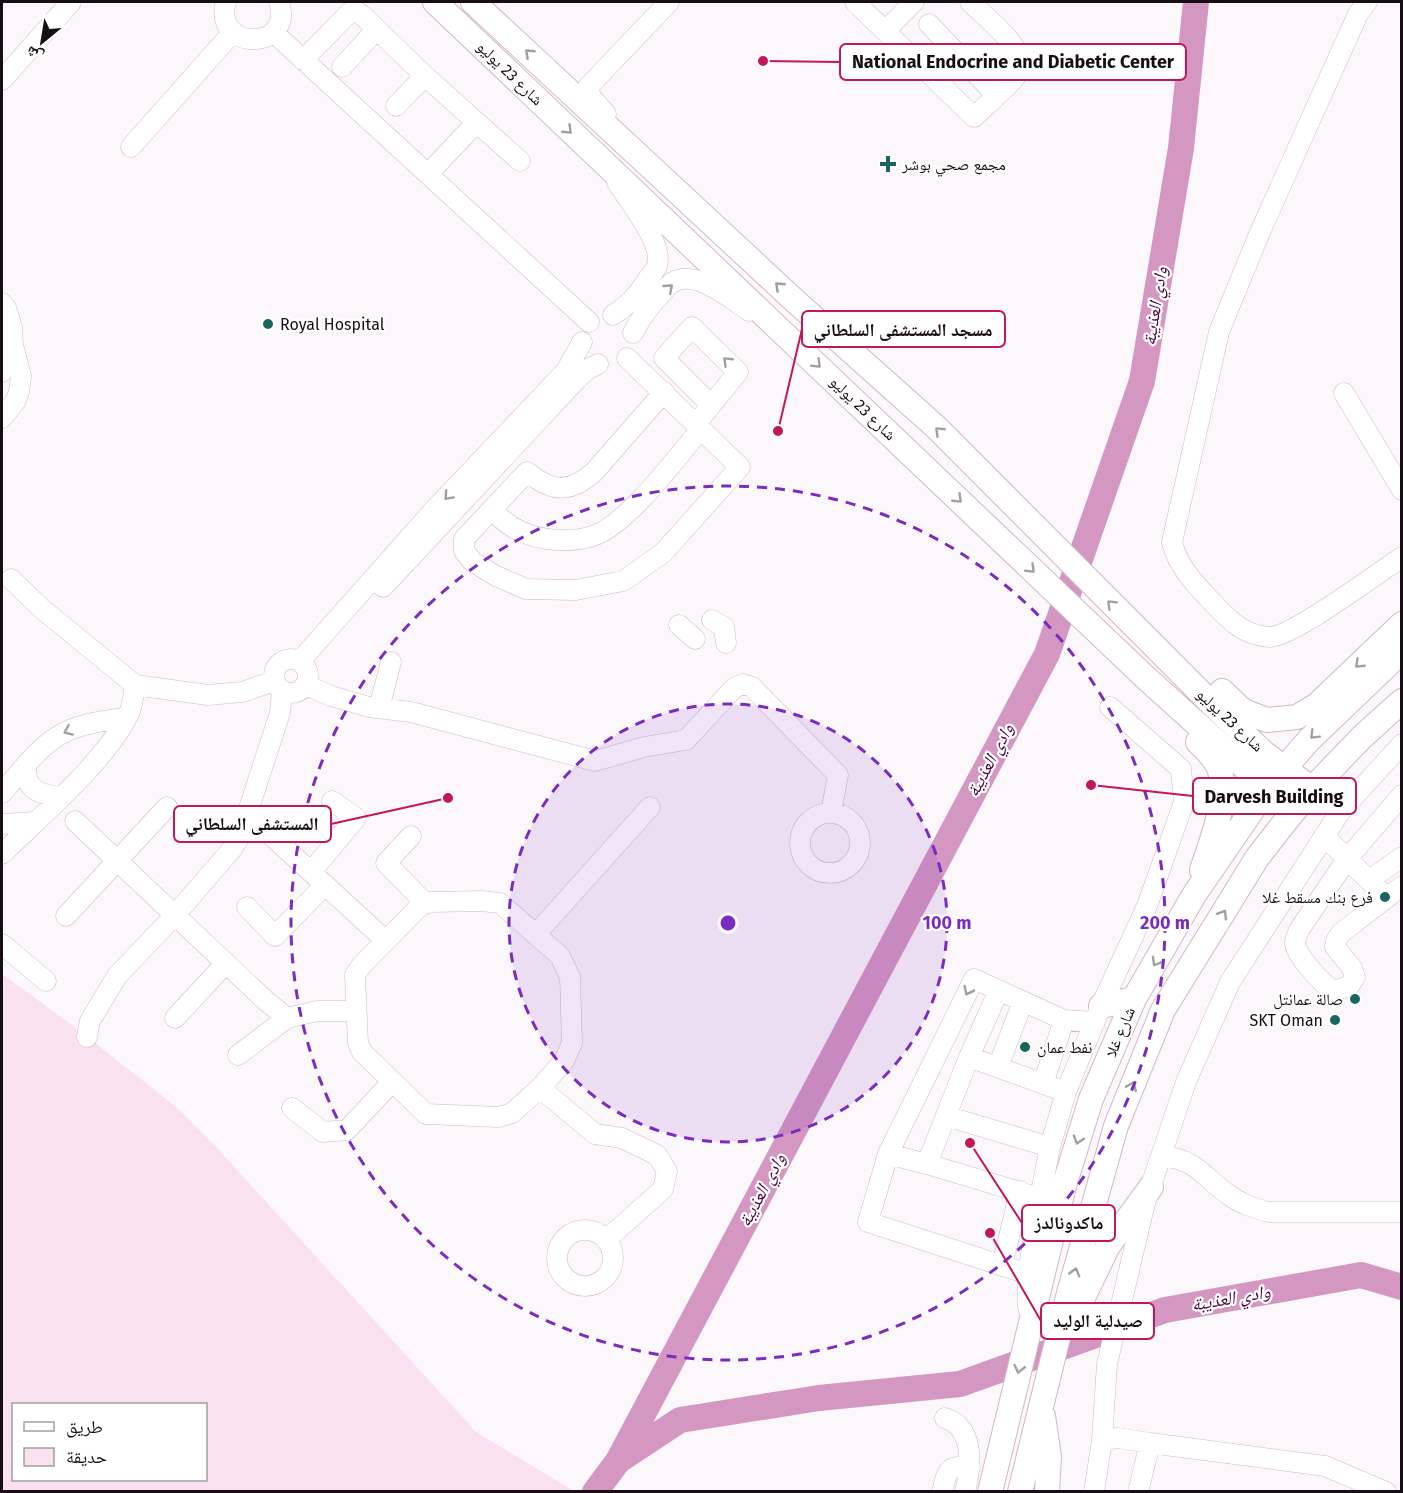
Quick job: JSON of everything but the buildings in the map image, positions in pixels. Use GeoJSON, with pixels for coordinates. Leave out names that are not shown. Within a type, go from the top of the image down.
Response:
{"type":"FeatureCollection","features":[{"type":"Feature","properties":{"kind":"main road","name":"شارع 23 يوليو"},"geometry":{"type":"LineString","coordinates":[[435,2],[1128,662],[1268,787],[1296,808]]}},
{"type":"Feature","properties":{"kind":"main road","name":"شارع 23 يوليو"},"geometry":{"type":"LineString","coordinates":[[473,2],[795,301],[936,428],[1232,723],[1312,789]]}},
{"type":"Feature","properties":{"kind":"main road"},"geometry":{"type":"LineString","coordinates":[[1152,645],[1189,660],[1243,711],[1267,720],[1297,717],[1317,705],[1401,624]]}},
{"type":"Feature","properties":{"kind":"main road","name":"شارع غلا"},"geometry":{"type":"LineString","coordinates":[[990,1491],[1064,1186],[1091,1099],[1134,999],[1194,895],[1268,787],[1309,740],[1401,651]]}},
{"type":"Feature","properties":{"kind":"main road"},"geometry":{"type":"LineString","coordinates":[[1128,662],[1135,678],[1212,756],[1222,777],[1220,811],[1194,895]]}},
{"type":"Feature","properties":{"kind":"main road","name":"شارع غلا"},"geometry":{"type":"LineString","coordinates":[[1020,1491],[1049,1367],[1116,1126],[1163,1010],[1257,858],[1312,789],[1362,737],[1401,701]]}},
{"type":"Feature","properties":{"kind":"main road"},"geometry":{"type":"LineString","coordinates":[[1098,1014],[1134,999]]}},
{"type":"Feature","properties":{"kind":"main road"},"geometry":{"type":"LineString","coordinates":[[1049,1367],[1108,1246],[1151,1186]]}},
{"type":"Feature","properties":{"kind":"main road"},"geometry":{"type":"LineString","coordinates":[[1041,1403],[1049,1457],[1047,1491]]}},
{"type":"Feature","properties":{"kind":"street"},"geometry":{"type":"LineString","coordinates":[[2,80],[70,2]]}},
{"type":"Feature","properties":{"kind":"street"},"geometry":{"type":"LineString","coordinates":[[226,2],[227,24],[233,32],[249,40],[258,40],[273,32],[281,16],[279,2]]}},
{"type":"Feature","properties":{"kind":"street"},"geometry":{"type":"LineString","coordinates":[[479,2],[500,27]]}},
{"type":"Feature","properties":{"kind":"street"},"geometry":{"type":"LineString","coordinates":[[658,174],[591,97],[588,87],[667,2]]}},
{"type":"Feature","properties":{"kind":"street"},"geometry":{"type":"LineString","coordinates":[[855,2],[974,117],[1020,72],[1022,60],[1016,47],[970,2]]}},
{"type":"Feature","properties":{"kind":"street"},"geometry":{"type":"LineString","coordinates":[[885,30],[914,2]]}},
{"type":"Feature","properties":{"kind":"street"},"geometry":{"type":"LineString","coordinates":[[1367,2],[1358,14],[1260,232],[1219,332],[1172,542],[1175,557],[1190,578],[1233,624],[1252,634],[1272,638],[1298,627],[1401,557]]}},
{"type":"Feature","properties":{"kind":"street"},"geometry":{"type":"LineString","coordinates":[[303,60],[350,12],[356,11],[520,161]]}},
{"type":"Feature","properties":{"kind":"street"},"geometry":{"type":"LineString","coordinates":[[929,24],[996,95]]}},
{"type":"Feature","properties":{"kind":"street"},"geometry":{"type":"LineString","coordinates":[[342,67],[376,30]]}},
{"type":"Feature","properties":{"kind":"street"},"geometry":{"type":"LineString","coordinates":[[131,147],[233,32]]}},
{"type":"Feature","properties":{"kind":"street"},"geometry":{"type":"LineString","coordinates":[[273,32],[589,322]]}},
{"type":"Feature","properties":{"kind":"street"},"geometry":{"type":"LineString","coordinates":[[396,106],[425,76]]}},
{"type":"Feature","properties":{"kind":"street"},"geometry":{"type":"LineString","coordinates":[[428,174],[476,123]]}},
{"type":"Feature","properties":{"kind":"street"},"geometry":{"type":"LineString","coordinates":[[6,574],[40,608],[135,685],[208,695],[278,686],[293,693],[303,689],[304,672],[434,510],[566,371],[582,342],[589,322],[596,317],[613,315],[624,308],[643,288],[657,266],[658,249],[650,232],[608,167]]}},
{"type":"Feature","properties":{"kind":"street"},"geometry":{"type":"LineString","coordinates":[[633,333],[656,299],[673,282],[684,279],[707,283],[788,337]]}},
{"type":"Feature","properties":{"kind":"street"},"geometry":{"type":"LineString","coordinates":[[2,303],[12,327],[13,345],[21,376],[15,402],[2,418]]}},
{"type":"Feature","properties":{"kind":"street"},"geometry":{"type":"LineString","coordinates":[[582,342],[587,355],[598,364],[613,366],[627,358],[634,342],[633,333],[626,321],[613,315]]}},
{"type":"Feature","properties":{"kind":"street"},"geometry":{"type":"LineString","coordinates":[[2,372],[13,345]]}},
{"type":"Feature","properties":{"kind":"street"},"geometry":{"type":"LineString","coordinates":[[627,358],[664,392],[740,467],[663,553],[623,580],[576,590],[526,589],[496,576],[473,562],[464,551],[464,539],[527,472],[541,483],[556,488],[582,483],[664,392]]}},
{"type":"Feature","properties":{"kind":"street"},"geometry":{"type":"LineString","coordinates":[[304,672],[577,379],[598,364]]}},
{"type":"Feature","properties":{"kind":"street"},"geometry":{"type":"LineString","coordinates":[[2,387],[10,389],[15,402]]}},
{"type":"Feature","properties":{"kind":"street"},"geometry":{"type":"LineString","coordinates":[[1344,393],[1401,490]]}},
{"type":"Feature","properties":{"kind":"street"},"geometry":{"type":"LineString","coordinates":[[492,509],[500,519],[534,537],[566,541],[595,536],[623,519],[698,426],[711,405]]}},
{"type":"Feature","properties":{"kind":"street"},"geometry":{"type":"LineString","coordinates":[[712,620],[724,627],[726,643]]}},
{"type":"Feature","properties":{"kind":"street"},"geometry":{"type":"LineString","coordinates":[[679,625],[695,639]]}},
{"type":"Feature","properties":{"kind":"street"},"geometry":{"type":"LineString","coordinates":[[87,1037],[90,1021],[117,976],[175,915],[232,849],[240,836],[280,713],[278,686],[274,672],[279,663],[289,659],[331,696],[369,707],[411,712],[595,761],[644,747],[686,740],[734,688],[743,684],[752,687],[838,775],[831,813]]}},
{"type":"Feature","properties":{"kind":"street"},"geometry":{"type":"LineString","coordinates":[[379,708],[391,662]]}},
{"type":"Feature","properties":{"kind":"street"},"geometry":{"type":"LineString","coordinates":[[2,854],[60,797],[105,748],[131,707],[135,685]]}},
{"type":"Feature","properties":{"kind":"street"},"geometry":{"type":"LineString","coordinates":[[1028,1332],[1028,1274],[1040,1197],[1050,1147],[1066,1092],[1098,1014],[1147,906],[1184,802],[1180,769],[1110,707]]}},
{"type":"Feature","properties":{"kind":"street"},"geometry":{"type":"LineString","coordinates":[[2,793],[50,740],[69,729],[88,723],[125,718]]}},
{"type":"Feature","properties":{"kind":"street"},"geometry":{"type":"LineString","coordinates":[[1102,1491],[1102,1440],[1107,1364],[1145,1203],[1186,1082],[1230,982],[1340,812],[1401,744]]}},
{"type":"Feature","properties":{"kind":"street"},"geometry":{"type":"LineString","coordinates":[[26,765],[26,777],[32,788],[43,795],[60,797]]}},
{"type":"Feature","properties":{"kind":"street"},"geometry":{"type":"LineString","coordinates":[[1324,836],[1347,859],[1369,880],[1394,892],[1341,933],[1337,939],[1335,947],[1352,968],[1355,977],[1349,986],[1338,991],[1333,991],[1324,985],[1298,951],[1295,943],[1299,930],[1347,859],[1401,795]]}},
{"type":"Feature","properties":{"kind":"street"},"geometry":{"type":"LineString","coordinates":[[247,907],[275,936],[318,879],[356,818],[332,801]]}},
{"type":"Feature","properties":{"kind":"street"},"geometry":{"type":"LineString","coordinates":[[66,916],[167,807]]}},
{"type":"Feature","properties":{"kind":"street"},"geometry":{"type":"LineString","coordinates":[[537,934],[650,807]]}},
{"type":"Feature","properties":{"kind":"street"},"geometry":{"type":"LineString","coordinates":[[75,821],[287,1018]]}},
{"type":"Feature","properties":{"kind":"street"},"geometry":{"type":"LineString","coordinates":[[2,824],[35,822]]}},
{"type":"Feature","properties":{"kind":"street"},"geometry":{"type":"LineString","coordinates":[[262,827],[386,941]]}},
{"type":"Feature","properties":{"kind":"street"},"geometry":{"type":"LineString","coordinates":[[411,836],[386,863],[426,904]]}},
{"type":"Feature","properties":{"kind":"street"},"geometry":{"type":"LineString","coordinates":[[1369,880],[1401,857]]}},
{"type":"Feature","properties":{"kind":"street"},"geometry":{"type":"LineString","coordinates":[[432,902],[500,903],[537,934],[560,956],[570,977],[572,1043],[564,1061],[540,1088],[512,1113],[499,1118],[426,1114],[362,1052],[358,1043],[355,975],[361,966],[420,906],[432,902]]}},
{"type":"Feature","properties":{"kind":"street"},"geometry":{"type":"LineString","coordinates":[[2,944],[46,981]]}},
{"type":"Feature","properties":{"kind":"street"},"geometry":{"type":"LineString","coordinates":[[175,1018],[226,963]]}},
{"type":"Feature","properties":{"kind":"street"},"geometry":{"type":"LineString","coordinates":[[1028,1274],[868,1222],[888,1154],[974,979],[1064,1020],[1098,1014]]}},
{"type":"Feature","properties":{"kind":"street"},"geometry":{"type":"LineString","coordinates":[[927,1164],[969,1057],[999,990]]}},
{"type":"Feature","properties":{"kind":"street"},"geometry":{"type":"LineString","coordinates":[[998,1068],[1023,1001]]}},
{"type":"Feature","properties":{"kind":"street"},"geometry":{"type":"LineString","coordinates":[[238,1055],[287,1018],[317,1011],[356,1011]]}},
{"type":"Feature","properties":{"kind":"street"},"geometry":{"type":"LineString","coordinates":[[1043,1084],[1064,1020]]}},
{"type":"Feature","properties":{"kind":"street"},"geometry":{"type":"LineString","coordinates":[[969,1057],[1066,1092]]}},
{"type":"Feature","properties":{"kind":"street"},"geometry":{"type":"LineString","coordinates":[[292,1108],[324,1132],[347,1130],[392,1082]]}},
{"type":"Feature","properties":{"kind":"street"},"geometry":{"type":"LineString","coordinates":[[540,1088],[595,1134],[622,1138],[657,1155],[667,1171],[663,1189],[606,1240]]}},
{"type":"Feature","properties":{"kind":"street"},"geometry":{"type":"LineString","coordinates":[[946,1116],[1050,1147]]}},
{"type":"Feature","properties":{"kind":"street"},"geometry":{"type":"LineString","coordinates":[[888,1154],[1040,1197]]}},
{"type":"Feature","properties":{"kind":"street"},"geometry":{"type":"LineString","coordinates":[[1161,1156],[1176,1157],[1194,1166],[1229,1195],[1248,1206],[1268,1212],[1401,1212]]}},
{"type":"Feature","properties":{"kind":"street"},"geometry":{"type":"LineString","coordinates":[[1002,1266],[1020,1191]]}},
{"type":"Feature","properties":{"kind":"street"},"geometry":{"type":"LineString","coordinates":[[945,1418],[957,1424],[963,1431],[971,1459],[965,1491]]}},
{"type":"Feature","properties":{"kind":"street"},"geometry":{"type":"LineString","coordinates":[[1102,1440],[1118,1438],[1325,1466],[1386,1491]]}},
{"type":"Feature","properties":{"kind":"street"},"geometry":{"type":"LineString","coordinates":[[1094,1491],[1102,1440]]}},
{"type":"Feature","properties":{"kind":"street"},"geometry":{"type":"LineString","coordinates":[[1138,1491],[1150,1443]]}},
{"type":"Feature","properties":{"kind":"street"},"geometry":{"type":"LineString","coordinates":[[942,1491],[947,1472],[951,1468],[970,1467]]}},
{"type":"Feature","properties":{"kind":"green space"},"geometry":{"type":"Polygon","coordinates":[[[2,974],[76,1028],[175,1106],[218,1149],[476,1432],[574,1491],[2,1491],[2,974]]]}},
{"type":"Feature","properties":{"kind":"waterway","name":"وادي العذيبة"},"geometry":{"type":"LineString","coordinates":[[618,1461],[1047,654],[1142,381],[1181,148],[1196,2]]}},
{"type":"Feature","properties":{"kind":"waterway","name":"وادي العذيبة"},"geometry":{"type":"LineString","coordinates":[[595,1492],[618,1461],[680,1420],[819,1398],[960,1384],[1165,1310],[1361,1275],[1402,1287]]}},
{"type":"Feature","properties":{"kind":"place","name":"National Endocrine and Diabetic Center"},"geometry":{"type":"Point","coordinates":[763,61]}},
{"type":"Feature","properties":{"kind":"place","name":"مجمع صحي بوشر"},"geometry":{"type":"Point","coordinates":[888,164]}},
{"type":"Feature","properties":{"kind":"place","name":"Royal Hospital"},"geometry":{"type":"Point","coordinates":[268,324]}},
{"type":"Feature","properties":{"kind":"place","name":"مسجد المستشفى السلطاني"},"geometry":{"type":"Point","coordinates":[778,431]}},
{"type":"Feature","properties":{"kind":"place","name":"Darvesh Building"},"geometry":{"type":"Point","coordinates":[1091,785]}},
{"type":"Feature","properties":{"kind":"place","name":"المستشفى السلطاني"},"geometry":{"type":"Point","coordinates":[448,798]}},
{"type":"Feature","properties":{"kind":"place","name":"فرع بنك مسقط غلا"},"geometry":{"type":"Point","coordinates":[1385,897]}},
{"type":"Feature","properties":{"kind":"place","name":"صالة عمانتل"},"geometry":{"type":"Point","coordinates":[1355,999]}},
{"type":"Feature","properties":{"kind":"place","name":"SKT Oman"},"geometry":{"type":"Point","coordinates":[1335,1020]}},
{"type":"Feature","properties":{"kind":"place","name":"نفط عمان"},"geometry":{"type":"Point","coordinates":[1025,1047]}},
{"type":"Feature","properties":{"kind":"place","name":"ماكدونالدز"},"geometry":{"type":"Point","coordinates":[970,1143]}},
{"type":"Feature","properties":{"kind":"place","name":"صيدلية الوليد"},"geometry":{"type":"Point","coordinates":[990,1233]}}]}
